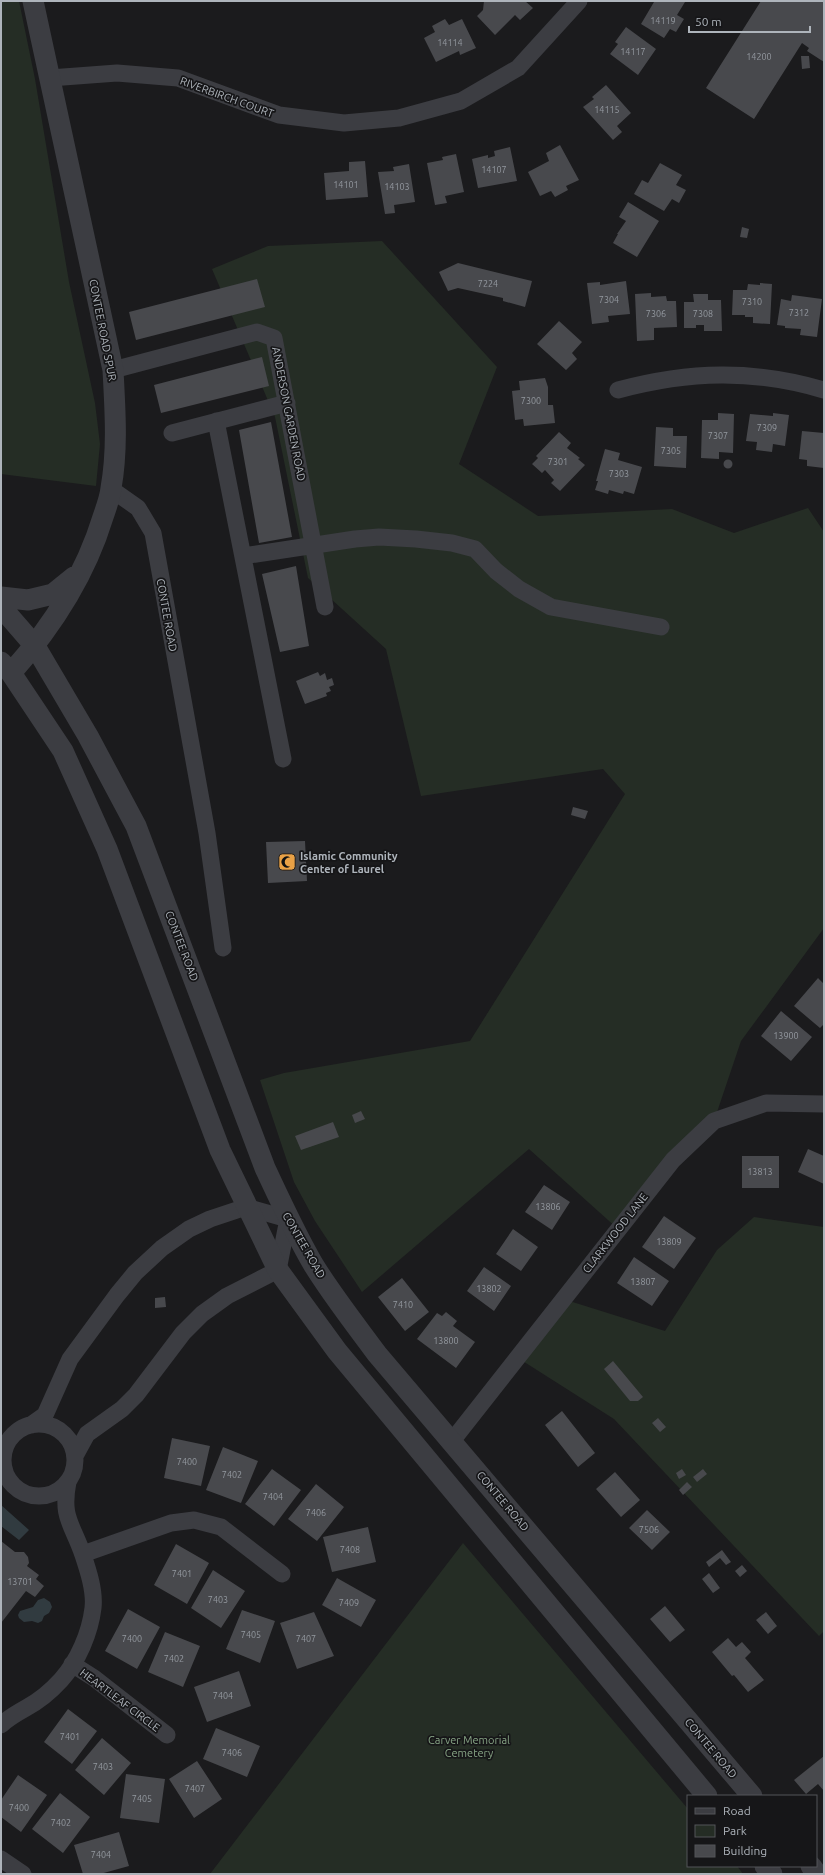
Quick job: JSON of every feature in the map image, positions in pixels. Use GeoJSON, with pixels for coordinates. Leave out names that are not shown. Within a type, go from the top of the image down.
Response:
{"type":"FeatureCollection","features":[{"type":"Feature","properties":{"kind":"street","name":"CONTEE ROAD SPUR"},"geometry":{"type":"LineString","coordinates":[[6,667],[35,646],[62,606],[83,570],[96,539],[111,488],[116,431],[113,370],[33,1]]}},
{"type":"Feature","properties":{"kind":"street","name":"RIVERBIRCH COURT"},"geometry":{"type":"LineString","coordinates":[[50,78],[117,73],[178,78],[278,115],[344,122],[398,118],[461,101],[518,68],[579,1]]}},
{"type":"Feature","properties":{"kind":"street","name":"ANDERSON GARDEN ROAD"},"geometry":{"type":"LineString","coordinates":[[113,370],[257,332],[274,338],[325,607]]}},
{"type":"Feature","properties":{"kind":"street"},"geometry":{"type":"LineString","coordinates":[[618,390],[652,381],[718,374],[762,376],[824,390]]}},
{"type":"Feature","properties":{"kind":"street"},"geometry":{"type":"LineString","coordinates":[[172,433],[287,403]]}},
{"type":"Feature","properties":{"kind":"street"},"geometry":{"type":"LineString","coordinates":[[216,421],[284,759]]}},
{"type":"Feature","properties":{"kind":"street","name":"CONTEE ROAD"},"geometry":{"type":"LineString","coordinates":[[111,488],[138,508],[153,533],[207,833],[223,948]]}},
{"type":"Feature","properties":{"kind":"street"},"geometry":{"type":"LineString","coordinates":[[243,556],[379,537],[452,543],[475,549],[507,580],[519,589],[551,607],[661,627]]}},
{"type":"Feature","properties":{"kind":"street"},"geometry":{"type":"LineString","coordinates":[[1,597],[28,600],[53,594],[83,570]]}},
{"type":"Feature","properties":{"kind":"street","name":"CONTEE ROAD"},"geometry":{"type":"LineString","coordinates":[[1,607],[35,646],[88,736],[136,826],[265,1168],[288,1218],[313,1263],[337,1300],[377,1354],[751,1795]]}},
{"type":"Feature","properties":{"kind":"street"},"geometry":{"type":"LineString","coordinates":[[6,667],[62,751],[107,849],[220,1150],[246,1207],[278,1270],[337,1351],[706,1795]]}},
{"type":"Feature","properties":{"kind":"street","name":"CLARKWOOD LANE"},"geometry":{"type":"LineString","coordinates":[[452,1441],[673,1160],[714,1121],[766,1103],[824,1104]]}},
{"type":"Feature","properties":{"kind":"street"},"geometry":{"type":"LineString","coordinates":[[31,1425],[45,1415],[70,1359],[116,1295],[135,1273],[162,1248],[189,1230],[210,1219],[246,1207],[288,1218],[278,1270]]}},
{"type":"Feature","properties":{"kind":"street"},"geometry":{"type":"LineString","coordinates":[[75,1456],[87,1434],[122,1409],[136,1395],[183,1333],[202,1314],[227,1296],[278,1270]]}},
{"type":"Feature","properties":{"kind":"street"},"geometry":{"type":"LineString","coordinates":[[5,1718],[41,1698],[52,1689],[72,1664],[84,1640],[93,1607],[90,1581],[83,1554],[66,1512],[65,1498],[68,1482],[74,1469],[75,1456],[72,1445],[65,1435],[55,1428],[43,1424],[31,1425],[20,1429],[12,1436],[3,1454],[5,1472],[10,1482],[18,1489],[27,1494],[38,1496],[49,1495],[60,1490],[68,1482]]}},
{"type":"Feature","properties":{"kind":"street"},"geometry":{"type":"LineString","coordinates":[[38,1496],[57,1509],[72,1529]]}},
{"type":"Feature","properties":{"kind":"street"},"geometry":{"type":"LineString","coordinates":[[83,1554],[171,1523],[194,1520],[221,1527],[282,1574]]}},
{"type":"Feature","properties":{"kind":"street","name":"HEARTLEAF CIRCLE"},"geometry":{"type":"LineString","coordinates":[[72,1664],[94,1678],[167,1735]]}},
{"type":"Feature","properties":{"kind":"street"},"geometry":{"type":"LineString","coordinates":[[1,1859],[23,1874]]}},
{"type":"Feature","properties":{"kind":"green space"},"geometry":{"type":"Polygon","coordinates":[[[1,1],[19,1],[35,79],[69,282],[95,403],[100,444],[96,486],[1,474],[1,1]]]}},
{"type":"Feature","properties":{"kind":"green space"},"geometry":{"type":"Polygon","coordinates":[[[382,241],[497,367],[459,464],[538,516],[672,509],[734,533],[808,508],[824,532],[824,928],[741,1041],[714,1121],[618,1229],[529,1149],[362,1292],[315,1221],[294,1182],[260,1080],[284,1073],[470,1041],[625,794],[603,769],[421,796],[386,649],[308,578],[275,417],[212,269],[268,246],[382,241]]]}},
{"type":"Feature","properties":{"kind":"green space"},"geometry":{"type":"Polygon","coordinates":[[[754,1217],[824,1227],[824,1631],[819,1636],[614,1419],[518,1358],[563,1299],[665,1331],[717,1250],[754,1217]]]}},
{"type":"Feature","properties":{"kind":"green space","name":"Carver Memorial Cemetery"},"geometry":{"type":"Polygon","coordinates":[[[463,1543],[687,1808],[687,1867],[738,1867],[743,1874],[210,1874],[463,1543]]]}},
{"type":"Feature","properties":{"kind":"shaded area"},"geometry":{"type":"Polygon","coordinates":[[[1,1505],[29,1530],[19,1540],[1,1526],[1,1505]]]}},
{"type":"Feature","properties":{"kind":"shaded area"},"geometry":{"type":"Polygon","coordinates":[[[44,1598],[50,1602],[52,1607],[49,1613],[44,1616],[42,1621],[38,1623],[32,1621],[24,1622],[19,1618],[18,1615],[20,1611],[33,1607],[38,1600],[44,1598]]]}},
{"type":"Feature","properties":{"kind":"building"},"geometry":{"type":"Polygon","coordinates":[[[484,1],[525,1],[533,8],[520,20],[515,15],[495,35],[477,16],[483,10],[484,1]]]}},
{"type":"Feature","properties":{"kind":"building"},"geometry":{"type":"Polygon","coordinates":[[[652,1],[685,2],[677,15],[684,19],[676,32],[670,29],[664,38],[641,24],[654,2],[652,1]]]}},
{"type":"Feature","properties":{"kind":"building"},"geometry":{"type":"Polygon","coordinates":[[[761,1],[824,1],[824,62],[807,51],[809,48],[802,43],[754,119],[706,88],[761,1]]]}},
{"type":"Feature","properties":{"kind":"building"},"geometry":{"type":"Polygon","coordinates":[[[445,19],[449,25],[462,19],[476,48],[460,55],[459,51],[436,62],[424,38],[435,32],[432,26],[445,19]]]}},
{"type":"Feature","properties":{"kind":"building"},"geometry":{"type":"Polygon","coordinates":[[[626,27],[656,49],[638,75],[610,54],[618,44],[615,42],[626,27]]]}},
{"type":"Feature","properties":{"kind":"building"},"geometry":{"type":"Polygon","coordinates":[[[801,56],[809,56],[810,68],[802,69],[801,56]]]}},
{"type":"Feature","properties":{"kind":"building"},"geometry":{"type":"Polygon","coordinates":[[[606,85],[631,113],[617,126],[622,132],[613,140],[583,107],[594,99],[592,97],[606,85]]]}},
{"type":"Feature","properties":{"kind":"building"},"geometry":{"type":"Polygon","coordinates":[[[560,145],[579,180],[566,186],[568,190],[555,197],[551,191],[540,196],[528,172],[549,161],[546,153],[560,145]]]}},
{"type":"Feature","properties":{"kind":"building"},"geometry":{"type":"Polygon","coordinates":[[[510,147],[517,181],[478,188],[472,159],[488,155],[488,158],[495,156],[494,151],[510,147]]]}},
{"type":"Feature","properties":{"kind":"building"},"geometry":{"type":"Polygon","coordinates":[[[456,154],[464,192],[445,196],[447,203],[435,205],[427,163],[443,160],[442,157],[456,154]]]}},
{"type":"Feature","properties":{"kind":"building"},"geometry":{"type":"Polygon","coordinates":[[[365,161],[368,197],[326,200],[324,173],[349,171],[349,162],[365,161]]]}},
{"type":"Feature","properties":{"kind":"building"},"geometry":{"type":"Polygon","coordinates":[[[660,163],[682,175],[676,185],[686,190],[679,203],[672,199],[664,211],[634,194],[642,180],[648,183],[660,163]]]}},
{"type":"Feature","properties":{"kind":"building"},"geometry":{"type":"Polygon","coordinates":[[[409,164],[415,202],[394,205],[395,213],[385,214],[378,172],[394,171],[393,167],[409,164]]]}},
{"type":"Feature","properties":{"kind":"building"},"geometry":{"type":"Polygon","coordinates":[[[628,202],[659,221],[637,257],[613,243],[626,221],[619,217],[628,202]]]}},
{"type":"Feature","properties":{"kind":"building"},"geometry":{"type":"Polygon","coordinates":[[[742,227],[749,229],[747,238],[740,237],[742,227]]]}},
{"type":"Feature","properties":{"kind":"building"},"geometry":{"type":"Polygon","coordinates":[[[458,263],[532,281],[525,307],[503,301],[503,298],[458,288],[448,291],[439,272],[458,263]]]}},
{"type":"Feature","properties":{"kind":"building"},"geometry":{"type":"Polygon","coordinates":[[[257,279],[265,307],[136,340],[129,312],[257,279]]]}},
{"type":"Feature","properties":{"kind":"building"},"geometry":{"type":"Polygon","coordinates":[[[626,281],[630,314],[608,316],[609,322],[592,324],[587,283],[600,282],[600,285],[626,281]]]}},
{"type":"Feature","properties":{"kind":"building"},"geometry":{"type":"Polygon","coordinates":[[[760,283],[772,284],[770,324],[753,323],[753,317],[745,317],[745,315],[732,315],[733,290],[747,290],[748,284],[760,285],[760,283]]]}},
{"type":"Feature","properties":{"kind":"building"},"geometry":{"type":"Polygon","coordinates":[[[651,293],[651,297],[666,296],[667,301],[676,301],[677,327],[654,328],[654,340],[637,341],[635,294],[651,293]]]}},
{"type":"Feature","properties":{"kind":"building"},"geometry":{"type":"Polygon","coordinates":[[[693,294],[708,294],[708,300],[721,300],[722,331],[704,331],[704,325],[696,325],[696,328],[684,328],[684,302],[694,302],[693,294]]]}},
{"type":"Feature","properties":{"kind":"building"},"geometry":{"type":"Polygon","coordinates":[[[792,295],[822,299],[817,337],[800,335],[801,329],[785,328],[785,326],[777,325],[781,299],[791,301],[792,295]]]}},
{"type":"Feature","properties":{"kind":"building"},"geometry":{"type":"Polygon","coordinates":[[[559,321],[582,342],[572,353],[577,359],[566,370],[537,344],[559,321]]]}},
{"type":"Feature","properties":{"kind":"building"},"geometry":{"type":"Polygon","coordinates":[[[262,357],[269,386],[161,413],[154,385],[262,357]]]}},
{"type":"Feature","properties":{"kind":"building"},"geometry":{"type":"Polygon","coordinates":[[[545,378],[548,387],[548,405],[553,405],[555,423],[524,426],[523,419],[515,420],[512,391],[520,390],[519,381],[545,378]]]}},
{"type":"Feature","properties":{"kind":"building"},"geometry":{"type":"Polygon","coordinates":[[[718,413],[734,414],[733,453],[719,452],[719,459],[701,458],[702,420],[718,420],[718,413]]]}},
{"type":"Feature","properties":{"kind":"building"},"geometry":{"type":"Polygon","coordinates":[[[773,413],[789,415],[785,446],[773,444],[772,452],[756,450],[757,442],[746,441],[750,414],[773,416],[773,413]]]}},
{"type":"Feature","properties":{"kind":"building"},"geometry":{"type":"Polygon","coordinates":[[[271,422],[292,537],[259,543],[239,430],[271,422]]]}},
{"type":"Feature","properties":{"kind":"building"},"geometry":{"type":"Polygon","coordinates":[[[656,427],[673,428],[673,436],[687,436],[686,468],[654,466],[656,427]]]}},
{"type":"Feature","properties":{"kind":"building"},"geometry":{"type":"Polygon","coordinates":[[[802,431],[824,433],[824,468],[807,466],[807,460],[799,459],[802,431]]]}},
{"type":"Feature","properties":{"kind":"building"},"geometry":{"type":"Polygon","coordinates":[[[559,432],[571,443],[567,448],[580,458],[578,459],[585,465],[560,491],[551,483],[554,480],[545,470],[542,473],[532,464],[538,458],[536,456],[559,432]]]}},
{"type":"Feature","properties":{"kind":"building"},"geometry":{"type":"Polygon","coordinates":[[[605,449],[620,453],[618,460],[642,467],[634,494],[624,491],[623,494],[609,490],[608,494],[595,490],[605,449]]]}},
{"type":"Feature","properties":{"kind":"building"},"geometry":{"type":"Polygon","coordinates":[[[728,459],[733,464],[728,469],[723,464],[728,459]]]}},
{"type":"Feature","properties":{"kind":"building"},"geometry":{"type":"Polygon","coordinates":[[[296,566],[309,646],[280,652],[262,574],[296,566]]]}},
{"type":"Feature","properties":{"kind":"building"},"geometry":{"type":"Polygon","coordinates":[[[318,672],[320,676],[325,673],[327,680],[332,678],[334,685],[329,687],[331,691],[326,693],[327,696],[305,704],[296,681],[318,672]]]}},
{"type":"Feature","properties":{"kind":"building"},"geometry":{"type":"Polygon","coordinates":[[[573,807],[588,811],[585,819],[571,815],[573,807]]]}},
{"type":"Feature","properties":{"kind":"building","name":"Islamic Community Center of Laurel"},"geometry":{"type":"Polygon","coordinates":[[[305,841],[307,881],[268,883],[266,842],[305,841]]]}},
{"type":"Feature","properties":{"kind":"building"},"geometry":{"type":"Polygon","coordinates":[[[818,978],[824,984],[824,1024],[820,1028],[794,1006],[818,978]]]}},
{"type":"Feature","properties":{"kind":"building"},"geometry":{"type":"Polygon","coordinates":[[[781,1011],[812,1037],[791,1061],[761,1036],[781,1011]]]}},
{"type":"Feature","properties":{"kind":"building"},"geometry":{"type":"Polygon","coordinates":[[[361,1111],[365,1119],[355,1123],[352,1115],[361,1111]]]}},
{"type":"Feature","properties":{"kind":"building"},"geometry":{"type":"Polygon","coordinates":[[[333,1122],[339,1137],[301,1150],[295,1136],[333,1122]]]}},
{"type":"Feature","properties":{"kind":"building"},"geometry":{"type":"Polygon","coordinates":[[[808,1149],[824,1156],[824,1184],[798,1172],[808,1149]]]}},
{"type":"Feature","properties":{"kind":"building"},"geometry":{"type":"Polygon","coordinates":[[[742,1156],[779,1156],[779,1188],[742,1188],[742,1156]]]}},
{"type":"Feature","properties":{"kind":"building"},"geometry":{"type":"Polygon","coordinates":[[[544,1185],[570,1202],[552,1230],[525,1212],[544,1185]]]}},
{"type":"Feature","properties":{"kind":"building"},"geometry":{"type":"Polygon","coordinates":[[[664,1216],[696,1238],[674,1269],[642,1247],[664,1216]]]}},
{"type":"Feature","properties":{"kind":"building"},"geometry":{"type":"Polygon","coordinates":[[[513,1229],[538,1247],[521,1271],[496,1254],[513,1229]]]}},
{"type":"Feature","properties":{"kind":"building"},"geometry":{"type":"Polygon","coordinates":[[[634,1257],[669,1281],[652,1306],[617,1283],[634,1257]]]}},
{"type":"Feature","properties":{"kind":"building"},"geometry":{"type":"Polygon","coordinates":[[[484,1267],[511,1286],[494,1311],[467,1291],[484,1267]]]}},
{"type":"Feature","properties":{"kind":"building"},"geometry":{"type":"Polygon","coordinates":[[[402,1278],[429,1312],[405,1331],[378,1297],[402,1278]]]}},
{"type":"Feature","properties":{"kind":"building"},"geometry":{"type":"Polygon","coordinates":[[[165,1297],[166,1307],[155,1308],[155,1298],[165,1297]]]}},
{"type":"Feature","properties":{"kind":"building"},"geometry":{"type":"Polygon","coordinates":[[[446,1312],[457,1321],[453,1326],[475,1342],[456,1368],[417,1339],[437,1313],[442,1316],[446,1312]]]}},
{"type":"Feature","properties":{"kind":"building"},"geometry":{"type":"Polygon","coordinates":[[[613,1361],[643,1397],[638,1401],[630,1401],[604,1369],[613,1361]]]}},
{"type":"Feature","properties":{"kind":"building"},"geometry":{"type":"Polygon","coordinates":[[[562,1411],[595,1453],[578,1467],[545,1425],[562,1411]]]}},
{"type":"Feature","properties":{"kind":"building"},"geometry":{"type":"Polygon","coordinates":[[[658,1418],[666,1427],[660,1432],[652,1423],[658,1418]]]}},
{"type":"Feature","properties":{"kind":"building"},"geometry":{"type":"Polygon","coordinates":[[[172,1438],[210,1446],[201,1486],[164,1478],[172,1438]]]}},
{"type":"Feature","properties":{"kind":"building"},"geometry":{"type":"Polygon","coordinates":[[[223,1447],[258,1461],[241,1503],[206,1490],[223,1447]]]}},
{"type":"Feature","properties":{"kind":"building"},"geometry":{"type":"Polygon","coordinates":[[[272,1469],[301,1490],[274,1526],[245,1504],[272,1469]]]}},
{"type":"Feature","properties":{"kind":"building"},"geometry":{"type":"Polygon","coordinates":[[[682,1469],[686,1475],[679,1479],[676,1473],[682,1469]]]}},
{"type":"Feature","properties":{"kind":"building"},"geometry":{"type":"Polygon","coordinates":[[[703,1469],[707,1474],[697,1482],[693,1477],[703,1469]]]}},
{"type":"Feature","properties":{"kind":"building"},"geometry":{"type":"Polygon","coordinates":[[[615,1472],[640,1500],[621,1517],[596,1489],[615,1472]]]}},
{"type":"Feature","properties":{"kind":"building"},"geometry":{"type":"Polygon","coordinates":[[[687,1482],[692,1487],[683,1495],[679,1490],[687,1482]]]}},
{"type":"Feature","properties":{"kind":"building"},"geometry":{"type":"Polygon","coordinates":[[[316,1484],[344,1507],[317,1541],[288,1519],[316,1484]]]}},
{"type":"Feature","properties":{"kind":"building"},"geometry":{"type":"Polygon","coordinates":[[[647,1510],[670,1532],[652,1550],[629,1528],[647,1510]]]}},
{"type":"Feature","properties":{"kind":"building"},"geometry":{"type":"Polygon","coordinates":[[[368,1527],[376,1562],[332,1572],[323,1537],[368,1527]]]}},
{"type":"Feature","properties":{"kind":"building"},"geometry":{"type":"Polygon","coordinates":[[[1,1541],[15,1552],[24,1552],[28,1557],[29,1563],[27,1566],[39,1575],[36,1579],[44,1586],[35,1597],[26,1591],[1,1623],[1,1541]]]}},
{"type":"Feature","properties":{"kind":"building"},"geometry":{"type":"Polygon","coordinates":[[[176,1544],[209,1563],[187,1604],[154,1585],[176,1544]]]}},
{"type":"Feature","properties":{"kind":"building"},"geometry":{"type":"Polygon","coordinates":[[[722,1550],[731,1562],[726,1565],[720,1558],[709,1567],[706,1562],[722,1550]]]}},
{"type":"Feature","properties":{"kind":"building"},"geometry":{"type":"Polygon","coordinates":[[[742,1565],[747,1571],[740,1577],[735,1571],[742,1565]]]}},
{"type":"Feature","properties":{"kind":"building"},"geometry":{"type":"Polygon","coordinates":[[[213,1570],[245,1591],[221,1628],[191,1608],[213,1570]]]}},
{"type":"Feature","properties":{"kind":"building"},"geometry":{"type":"Polygon","coordinates":[[[709,1573],[720,1588],[713,1593],[702,1579],[709,1573]]]}},
{"type":"Feature","properties":{"kind":"building"},"geometry":{"type":"Polygon","coordinates":[[[337,1578],[376,1600],[361,1627],[322,1605],[337,1578]]]}},
{"type":"Feature","properties":{"kind":"building"},"geometry":{"type":"Polygon","coordinates":[[[665,1606],[685,1630],[670,1642],[650,1619],[665,1606]]]}},
{"type":"Feature","properties":{"kind":"building"},"geometry":{"type":"Polygon","coordinates":[[[128,1609],[160,1627],[137,1669],[105,1651],[128,1609]]]}},
{"type":"Feature","properties":{"kind":"building"},"geometry":{"type":"Polygon","coordinates":[[[242,1610],[275,1621],[260,1663],[226,1649],[242,1610]]]}},
{"type":"Feature","properties":{"kind":"building"},"geometry":{"type":"Polygon","coordinates":[[[314,1612],[334,1656],[297,1669],[280,1623],[314,1612]]]}},
{"type":"Feature","properties":{"kind":"building"},"geometry":{"type":"Polygon","coordinates":[[[766,1612],[777,1626],[768,1634],[756,1620],[766,1612]]]}},
{"type":"Feature","properties":{"kind":"building"},"geometry":{"type":"Polygon","coordinates":[[[165,1632],[200,1646],[183,1687],[148,1672],[165,1632]]]}},
{"type":"Feature","properties":{"kind":"building"},"geometry":{"type":"Polygon","coordinates":[[[728,1638],[736,1647],[742,1642],[751,1652],[745,1658],[764,1680],[748,1692],[712,1652],[728,1638]]]}},
{"type":"Feature","properties":{"kind":"building"},"geometry":{"type":"Polygon","coordinates":[[[239,1671],[251,1706],[207,1722],[194,1687],[239,1671]]]}},
{"type":"Feature","properties":{"kind":"building"},"geometry":{"type":"Polygon","coordinates":[[[68,1709],[97,1731],[72,1764],[44,1742],[68,1709]]]}},
{"type":"Feature","properties":{"kind":"building"},"geometry":{"type":"Polygon","coordinates":[[[216,1728],[260,1746],[247,1777],[203,1759],[216,1728]]]}},
{"type":"Feature","properties":{"kind":"building"},"geometry":{"type":"Polygon","coordinates":[[[102,1738],[131,1763],[104,1795],[75,1770],[102,1738]]]}},
{"type":"Feature","properties":{"kind":"building"},"geometry":{"type":"Polygon","coordinates":[[[824,1756],[824,1791],[818,1784],[806,1794],[794,1780],[824,1756]]]}},
{"type":"Feature","properties":{"kind":"building"},"geometry":{"type":"Polygon","coordinates":[[[197,1761],[222,1799],[194,1818],[169,1779],[197,1761]]]}},
{"type":"Feature","properties":{"kind":"building"},"geometry":{"type":"Polygon","coordinates":[[[126,1774],[165,1779],[159,1823],[120,1818],[126,1774]]]}},
{"type":"Feature","properties":{"kind":"building"},"geometry":{"type":"Polygon","coordinates":[[[18,1775],[47,1795],[21,1832],[1,1817],[1,1800],[18,1775]]]}},
{"type":"Feature","properties":{"kind":"building"},"geometry":{"type":"Polygon","coordinates":[[[60,1793],[90,1817],[63,1853],[32,1829],[60,1793]]]}},
{"type":"Feature","properties":{"kind":"building"},"geometry":{"type":"Polygon","coordinates":[[[119,1832],[129,1866],[100,1874],[83,1874],[74,1845],[119,1832]]]}},
{"type":"Feature","properties":{"kind":"place","name":"Islamic Community Center of Laurel"},"geometry":{"type":"Point","coordinates":[287,862]}}]}
